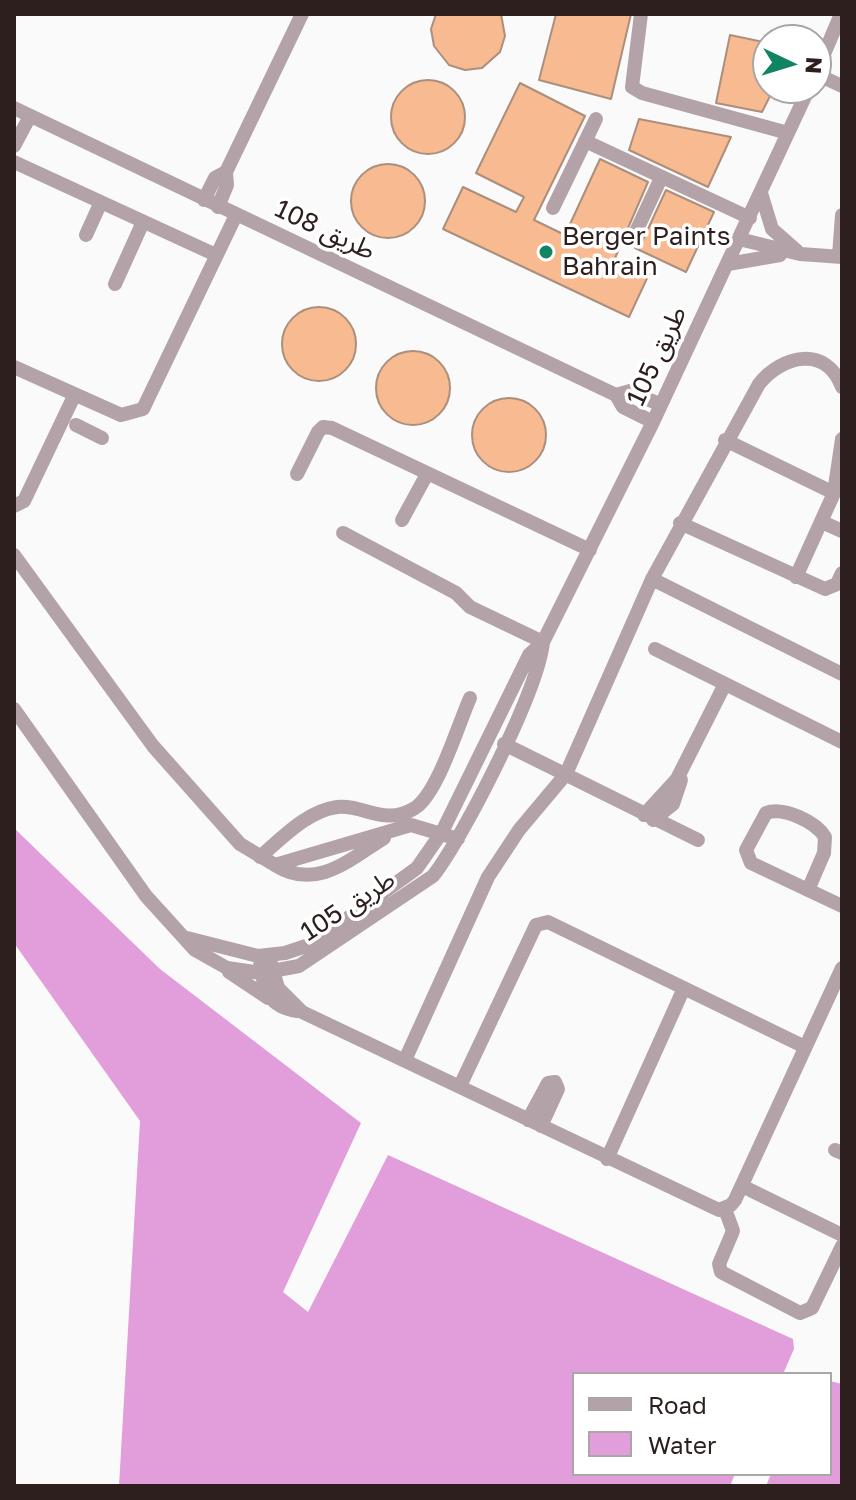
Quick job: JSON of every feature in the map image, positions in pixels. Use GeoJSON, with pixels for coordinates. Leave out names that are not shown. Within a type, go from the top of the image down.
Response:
{"type":"FeatureCollection","features":[{"type":"Feature","properties":{"kind":"street"},"geometry":{"type":"LineString","coordinates":[[211,203],[215,178],[226,172],[302,14]]}},
{"type":"Feature","properties":{"kind":"street"},"geometry":{"type":"LineString","coordinates":[[641,14],[632,87],[642,93],[788,133]]}},
{"type":"Feature","properties":{"kind":"street"},"geometry":{"type":"LineString","coordinates":[[832,35],[841,14]]}},
{"type":"Feature","properties":{"kind":"street","name":"طريق 105"},"geometry":{"type":"LineString","coordinates":[[263,956],[312,944],[417,868],[489,757],[504,744],[540,661],[543,642],[653,422],[802,104]]}},
{"type":"Feature","properties":{"kind":"street","name":"طريق 108"},"geometry":{"type":"LineString","coordinates":[[14,108],[29,118],[616,395],[623,407],[653,422]]}},
{"type":"Feature","properties":{"kind":"street"},"geometry":{"type":"LineString","coordinates":[[14,146],[29,118]]}},
{"type":"Feature","properties":{"kind":"street"},"geometry":{"type":"LineString","coordinates":[[553,208],[596,119]]}},
{"type":"Feature","properties":{"kind":"street"},"geometry":{"type":"LineString","coordinates":[[585,141],[750,218]]}},
{"type":"Feature","properties":{"kind":"street"},"geometry":{"type":"LineString","coordinates":[[14,162],[216,255]]}},
{"type":"Feature","properties":{"kind":"street"},"geometry":{"type":"LineString","coordinates":[[633,238],[661,178]]}},
{"type":"Feature","properties":{"kind":"street"},"geometry":{"type":"LineString","coordinates":[[761,193],[772,229],[800,254]]}},
{"type":"Feature","properties":{"kind":"street"},"geometry":{"type":"LineString","coordinates":[[86,235],[101,202]]}},
{"type":"Feature","properties":{"kind":"street"},"geometry":{"type":"LineString","coordinates":[[14,367],[121,415],[143,409],[236,215]]}},
{"type":"Feature","properties":{"kind":"street"},"geometry":{"type":"LineString","coordinates":[[728,264],[800,254],[841,256],[842,215]]}},
{"type":"Feature","properties":{"kind":"street"},"geometry":{"type":"LineString","coordinates":[[115,284],[143,222]]}},
{"type":"Feature","properties":{"kind":"street"},"geometry":{"type":"LineString","coordinates":[[739,239],[800,254]]}},
{"type":"Feature","properties":{"kind":"street"},"geometry":{"type":"LineString","coordinates":[[405,1060],[501,855],[566,774],[652,579],[725,440],[759,384],[771,369],[788,360],[807,359],[826,366],[842,387]]}},
{"type":"Feature","properties":{"kind":"street","name":"طريق 108"},"geometry":{"type":"LineString","coordinates":[[616,395],[630,391],[661,405]]}},
{"type":"Feature","properties":{"kind":"street"},"geometry":{"type":"LineString","coordinates":[[14,506],[26,498],[75,394]]}},
{"type":"Feature","properties":{"kind":"street"},"geometry":{"type":"LineString","coordinates":[[97,405],[81,427],[102,438]]}},
{"type":"Feature","properties":{"kind":"street"},"geometry":{"type":"LineString","coordinates":[[297,474],[323,427],[332,428],[590,550]]}},
{"type":"Feature","properties":{"kind":"street"},"geometry":{"type":"LineString","coordinates":[[796,577],[834,493],[842,439]]}},
{"type":"Feature","properties":{"kind":"street"},"geometry":{"type":"LineString","coordinates":[[725,440],[834,493]]}},
{"type":"Feature","properties":{"kind":"street"},"geometry":{"type":"LineString","coordinates":[[402,520],[427,474]]}},
{"type":"Feature","properties":{"kind":"street"},"geometry":{"type":"LineString","coordinates":[[822,522],[842,531]]}},
{"type":"Feature","properties":{"kind":"street"},"geometry":{"type":"LineString","coordinates":[[680,523],[825,589],[837,584],[842,573]]}},
{"type":"Feature","properties":{"kind":"street"},"geometry":{"type":"LineString","coordinates":[[343,533],[456,593],[470,607],[543,642]]}},
{"type":"Feature","properties":{"kind":"street"},"geometry":{"type":"LineString","coordinates":[[14,555],[153,746],[240,844],[300,876],[331,871],[397,829]]}},
{"type":"Feature","properties":{"kind":"street"},"geometry":{"type":"LineString","coordinates":[[652,579],[842,674]]}},
{"type":"Feature","properties":{"kind":"street","name":"طريق 105"},"geometry":{"type":"LineString","coordinates":[[267,972],[299,966],[398,903],[433,876],[458,839],[529,655],[543,642]]}},
{"type":"Feature","properties":{"kind":"street"},"geometry":{"type":"LineString","coordinates":[[655,649],[842,742]]}},
{"type":"Feature","properties":{"kind":"street"},"geometry":{"type":"LineString","coordinates":[[649,817],[681,771],[725,684]]}},
{"type":"Feature","properties":{"kind":"street"},"geometry":{"type":"LineString","coordinates":[[260,857],[296,827],[334,808],[383,817],[415,807],[430,791],[470,698]]}},
{"type":"Feature","properties":{"kind":"street"},"geometry":{"type":"LineString","coordinates":[[14,709],[108,845],[181,936],[211,961],[287,1010],[302,1012]]}},
{"type":"Feature","properties":{"kind":"street"},"geometry":{"type":"LineString","coordinates":[[504,744],[698,840]]}},
{"type":"Feature","properties":{"kind":"street"},"geometry":{"type":"LineString","coordinates":[[808,890],[824,853],[825,837],[814,827],[781,810],[766,813],[749,844],[747,857],[751,863],[808,890],[842,906]]}},
{"type":"Feature","properties":{"kind":"street"},"geometry":{"type":"LineString","coordinates":[[275,865],[397,829],[423,826],[458,839]]}},
{"type":"Feature","properties":{"kind":"street"},"geometry":{"type":"LineString","coordinates":[[460,1086],[536,925],[541,922],[548,922],[805,1047]]}},
{"type":"Feature","properties":{"kind":"street"},"geometry":{"type":"LineString","coordinates":[[181,936],[263,956],[269,998]]}},
{"type":"Feature","properties":{"kind":"street"},"geometry":{"type":"LineString","coordinates":[[211,961],[235,970],[267,972]]}},
{"type":"Feature","properties":{"kind":"street"},"geometry":{"type":"LineString","coordinates":[[267,972],[283,995],[302,1012],[607,1159],[712,1207],[725,1209],[731,1205],[742,1186],[842,968]]}},
{"type":"Feature","properties":{"kind":"street"},"geometry":{"type":"LineString","coordinates":[[607,1159],[684,988]]}},
{"type":"Feature","properties":{"kind":"street"},"geometry":{"type":"LineString","coordinates":[[742,1186],[842,1235]]}},
{"type":"Feature","properties":{"kind":"street"},"geometry":{"type":"LineString","coordinates":[[725,1209],[733,1231],[719,1264],[721,1272],[800,1313],[812,1308],[842,1246]]}},
{"type":"Feature","properties":{"kind":"water"},"geometry":{"type":"Polygon","coordinates":[[[14,828],[160,969],[361,1123],[283,1292],[308,1312],[388,1155],[793,1339],[794,1349],[784,1372],[572,1372],[572,1476],[734,1476],[730,1486],[119,1486],[140,1121],[14,943],[14,828]]]}},
{"type":"Feature","properties":{"kind":"water"},"geometry":{"type":"Polygon","coordinates":[[[832,1382],[842,1384],[842,1486],[766,1486],[770,1476],[832,1476],[832,1382]]]}},
{"type":"Feature","properties":{"kind":"building"},"geometry":{"type":"Polygon","coordinates":[[[436,14],[501,14],[505,36],[500,52],[482,68],[465,70],[449,65],[434,46],[431,29],[436,14]]]}},
{"type":"Feature","properties":{"kind":"building"},"geometry":{"type":"Polygon","coordinates":[[[556,14],[631,14],[611,99],[539,80],[556,14]]]}},
{"type":"Feature","properties":{"kind":"building"},"geometry":{"type":"Polygon","coordinates":[[[730,35],[752,40],[752,104],[766,104],[762,112],[716,103],[730,35]]]}},
{"type":"Feature","properties":{"kind":"building"},"geometry":{"type":"Polygon","coordinates":[[[428,80],[449,86],[459,96],[465,117],[459,138],[449,148],[428,154],[407,148],[397,138],[391,117],[397,96],[407,86],[428,80]]]}},
{"type":"Feature","properties":{"kind":"building"},"geometry":{"type":"Polygon","coordinates":[[[520,83],[585,116],[534,220],[565,235],[600,159],[648,182],[615,258],[649,274],[629,317],[443,229],[463,187],[516,212],[524,197],[476,173],[520,83]]]}},
{"type":"Feature","properties":{"kind":"building"},"geometry":{"type":"Polygon","coordinates":[[[639,119],[731,137],[708,187],[629,150],[639,119]]]}},
{"type":"Feature","properties":{"kind":"building"},"geometry":{"type":"Polygon","coordinates":[[[388,164],[409,170],[419,180],[425,201],[419,222],[409,232],[388,238],[367,232],[357,222],[351,201],[357,180],[367,170],[388,164]]]}},
{"type":"Feature","properties":{"kind":"building"},"geometry":{"type":"Polygon","coordinates":[[[666,190],[714,212],[686,272],[635,248],[642,242],[666,190]]]}},
{"type":"Feature","properties":{"kind":"building"},"geometry":{"type":"Polygon","coordinates":[[[319,307],[340,313],[350,323],[356,344],[350,365],[340,375],[319,381],[298,375],[288,365],[282,344],[288,323],[298,313],[319,307]]]}},
{"type":"Feature","properties":{"kind":"building"},"geometry":{"type":"Polygon","coordinates":[[[413,351],[434,357],[444,367],[450,388],[444,409],[434,419],[413,425],[392,419],[382,409],[376,388],[382,367],[392,357],[413,351]]]}},
{"type":"Feature","properties":{"kind":"building"},"geometry":{"type":"Polygon","coordinates":[[[509,398],[530,404],[540,414],[546,435],[540,456],[530,466],[509,472],[488,466],[478,456],[472,435],[478,414],[488,404],[509,398]]]}},
{"type":"Feature","properties":{"kind":"place","name":"Berger Paints Bahrain"},"geometry":{"type":"Point","coordinates":[546,252]}}]}
